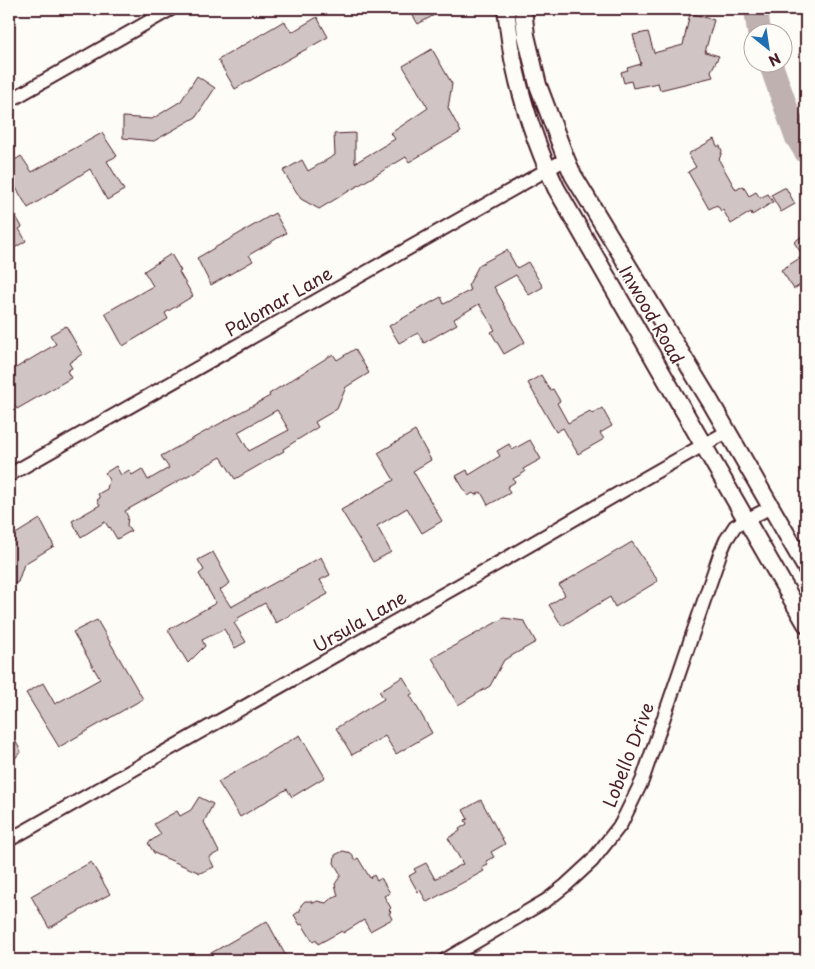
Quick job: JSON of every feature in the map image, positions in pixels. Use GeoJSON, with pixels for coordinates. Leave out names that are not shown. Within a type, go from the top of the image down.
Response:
{"type":"FeatureCollection","features":[{"type":"Feature","properties":{"kind":"main road","name":"Inwood Road"},"geometry":{"type":"LineString","coordinates":[[506,9],[513,59],[526,111],[548,170],[561,197],[806,624]]}},
{"type":"Feature","properties":{"kind":"main road","name":"Inwood Road"},"geometry":{"type":"LineString","coordinates":[[523,9],[526,35],[538,85],[566,159],[583,192],[806,568]]}},
{"type":"Feature","properties":{"kind":"street"},"geometry":{"type":"LineString","coordinates":[[9,101],[171,9]]}},
{"type":"Feature","properties":{"kind":"street","name":"Palomar Lane"},"geometry":{"type":"LineString","coordinates":[[9,475],[566,159]]}},
{"type":"Feature","properties":{"kind":"street","name":"Ursula Lane"},"geometry":{"type":"LineString","coordinates":[[9,840],[727,432]]}},
{"type":"Feature","properties":{"kind":"street","name":"Lobello Drive"},"geometry":{"type":"LineString","coordinates":[[445,960],[547,900],[592,861],[621,824],[642,781],[726,540],[735,526],[771,507]]}},
{"type":"Feature","properties":{"kind":"building"},"geometry":{"type":"Polygon","coordinates":[[[409,9],[445,9],[418,24],[409,9]]]}},
{"type":"Feature","properties":{"kind":"building"},"geometry":{"type":"Polygon","coordinates":[[[690,13],[714,20],[705,52],[719,56],[711,71],[713,77],[660,90],[658,83],[633,88],[631,81],[624,83],[621,72],[641,64],[633,35],[648,32],[654,53],[683,45],[690,13]]]}},
{"type":"Feature","properties":{"kind":"building"},"geometry":{"type":"Polygon","coordinates":[[[317,17],[328,37],[235,89],[218,60],[284,21],[292,32],[317,17]]]}},
{"type":"Feature","properties":{"kind":"building"},"geometry":{"type":"Polygon","coordinates":[[[432,49],[452,84],[448,108],[461,132],[409,162],[406,157],[319,209],[301,199],[283,171],[302,160],[308,171],[335,155],[334,134],[355,133],[355,163],[395,139],[391,133],[428,108],[403,66],[432,49]]]}},
{"type":"Feature","properties":{"kind":"building"},"geometry":{"type":"Polygon","coordinates":[[[197,76],[215,88],[196,117],[154,141],[123,138],[123,117],[152,119],[181,101],[197,76]]]}},
{"type":"Feature","properties":{"kind":"building"},"geometry":{"type":"Polygon","coordinates":[[[102,133],[117,156],[107,161],[124,190],[107,200],[90,169],[28,208],[9,176],[9,164],[21,156],[32,172],[102,133]]]}},
{"type":"Feature","properties":{"kind":"building"},"geometry":{"type":"Polygon","coordinates":[[[714,139],[722,151],[719,160],[736,190],[743,186],[749,196],[756,192],[760,198],[768,194],[773,202],[752,215],[751,212],[731,224],[723,210],[721,211],[717,205],[709,209],[688,172],[696,167],[688,154],[714,139]]]}},
{"type":"Feature","properties":{"kind":"building"},"geometry":{"type":"Polygon","coordinates":[[[786,188],[795,204],[781,212],[771,195],[786,188]]]}},
{"type":"Feature","properties":{"kind":"building"},"geometry":{"type":"Polygon","coordinates":[[[9,204],[22,227],[19,229],[26,241],[9,251],[9,204]]]}},
{"type":"Feature","properties":{"kind":"building"},"geometry":{"type":"Polygon","coordinates":[[[275,213],[286,233],[249,255],[253,261],[211,285],[197,258],[275,213]]]}},
{"type":"Feature","properties":{"kind":"building"},"geometry":{"type":"Polygon","coordinates":[[[806,233],[806,281],[794,289],[781,270],[803,256],[794,242],[806,233]]]}},
{"type":"Feature","properties":{"kind":"building"},"geometry":{"type":"Polygon","coordinates":[[[507,250],[517,268],[528,262],[543,287],[529,295],[516,275],[494,287],[525,342],[504,354],[491,332],[495,330],[479,304],[454,319],[457,324],[424,343],[418,333],[399,343],[389,326],[441,297],[444,304],[471,290],[468,286],[479,265],[507,250]]]}},
{"type":"Feature","properties":{"kind":"building"},"geometry":{"type":"Polygon","coordinates":[[[171,254],[193,296],[165,313],[168,319],[123,346],[105,313],[153,286],[144,271],[171,254]]]}},
{"type":"Feature","properties":{"kind":"building"},"geometry":{"type":"Polygon","coordinates":[[[66,326],[82,354],[69,363],[72,368],[67,371],[71,378],[17,409],[13,402],[9,404],[9,372],[56,344],[50,335],[66,326]]]}},
{"type":"Feature","properties":{"kind":"building"},"geometry":{"type":"Polygon","coordinates":[[[355,349],[369,373],[346,387],[337,409],[315,422],[318,427],[283,449],[284,451],[235,479],[221,457],[125,511],[128,517],[127,525],[131,531],[117,539],[105,522],[81,537],[72,521],[100,505],[97,500],[100,498],[98,494],[107,489],[109,480],[105,473],[116,466],[121,475],[129,470],[132,475],[142,469],[148,480],[169,468],[161,456],[270,396],[269,394],[333,354],[337,360],[355,349]],[[277,410],[238,432],[249,451],[289,430],[277,410]]]}},
{"type":"Feature","properties":{"kind":"building"},"geometry":{"type":"Polygon","coordinates":[[[541,375],[550,390],[553,389],[560,401],[557,403],[568,423],[590,411],[592,414],[602,408],[612,426],[600,433],[604,439],[578,454],[563,428],[556,432],[528,383],[541,375]]]}},
{"type":"Feature","properties":{"kind":"building"},"geometry":{"type":"Polygon","coordinates":[[[415,431],[431,460],[413,471],[442,521],[422,533],[407,508],[377,526],[391,552],[373,562],[341,510],[394,480],[378,453],[415,431]]]}},
{"type":"Feature","properties":{"kind":"building"},"geometry":{"type":"Polygon","coordinates":[[[530,440],[541,459],[523,469],[525,472],[513,479],[515,482],[507,487],[510,493],[488,505],[481,492],[468,496],[456,476],[467,470],[469,475],[500,456],[497,451],[509,444],[512,450],[530,440]]]}},
{"type":"Feature","properties":{"kind":"building"},"geometry":{"type":"Polygon","coordinates":[[[40,519],[54,546],[24,564],[18,582],[9,587],[9,538],[40,519]]]}},
{"type":"Feature","properties":{"kind":"building"},"geometry":{"type":"Polygon","coordinates":[[[632,542],[658,581],[615,607],[610,597],[562,626],[549,605],[565,595],[559,585],[632,542]]]}},
{"type":"Feature","properties":{"kind":"building"},"geometry":{"type":"Polygon","coordinates":[[[213,552],[230,583],[220,590],[231,607],[321,557],[330,575],[320,580],[328,594],[276,623],[265,603],[238,618],[239,620],[234,623],[246,642],[235,648],[224,629],[202,640],[205,646],[188,663],[168,630],[216,603],[199,574],[204,570],[198,560],[213,552]]]}},
{"type":"Feature","properties":{"kind":"building"},"geometry":{"type":"Polygon","coordinates":[[[504,618],[524,621],[536,642],[504,660],[490,686],[458,705],[432,658],[504,618]]]}},
{"type":"Feature","properties":{"kind":"building"},"geometry":{"type":"Polygon","coordinates":[[[97,620],[143,699],[59,747],[26,693],[43,683],[55,704],[100,679],[73,632],[97,620]]]}},
{"type":"Feature","properties":{"kind":"building"},"geometry":{"type":"Polygon","coordinates":[[[403,677],[413,693],[410,695],[432,733],[396,754],[385,736],[352,755],[336,728],[384,699],[379,691],[403,677]]]}},
{"type":"Feature","properties":{"kind":"building"},"geometry":{"type":"Polygon","coordinates":[[[9,730],[21,751],[9,766],[9,730]]]}},
{"type":"Feature","properties":{"kind":"building"},"geometry":{"type":"Polygon","coordinates":[[[300,735],[325,777],[292,797],[287,789],[240,817],[218,782],[300,735]]]}},
{"type":"Feature","properties":{"kind":"building"},"geometry":{"type":"Polygon","coordinates":[[[199,797],[213,804],[204,822],[219,852],[209,857],[214,867],[200,873],[154,853],[148,843],[161,834],[154,824],[177,811],[180,816],[191,810],[199,797]]]}},
{"type":"Feature","properties":{"kind":"building"},"geometry":{"type":"Polygon","coordinates":[[[481,800],[505,844],[491,852],[494,857],[486,861],[488,865],[482,868],[484,871],[427,902],[420,890],[418,892],[409,876],[416,872],[414,869],[426,863],[435,879],[463,864],[448,838],[467,824],[465,820],[468,819],[463,810],[481,800]]]}},
{"type":"Feature","properties":{"kind":"building"},"geometry":{"type":"Polygon","coordinates":[[[343,851],[351,853],[355,860],[358,858],[370,878],[374,875],[377,881],[381,878],[390,893],[384,896],[391,908],[389,913],[392,919],[370,931],[364,920],[343,933],[342,931],[318,944],[316,940],[313,942],[294,915],[300,911],[301,905],[305,901],[326,903],[338,896],[335,884],[341,875],[334,863],[335,855],[343,851]]]}},
{"type":"Feature","properties":{"kind":"building"},"geometry":{"type":"Polygon","coordinates":[[[91,862],[110,894],[49,928],[31,896],[91,862]]]}},
{"type":"Feature","properties":{"kind":"building"},"geometry":{"type":"Polygon","coordinates":[[[267,921],[288,960],[199,960],[267,921]]]}},
{"type":"Feature","properties":{"kind":"waterway"},"geometry":{"type":"LineString","coordinates":[[756,9],[758,22]]}},
{"type":"Feature","properties":{"kind":"waterway"},"geometry":{"type":"LineString","coordinates":[[774,72],[796,136],[806,152]]}}]}
